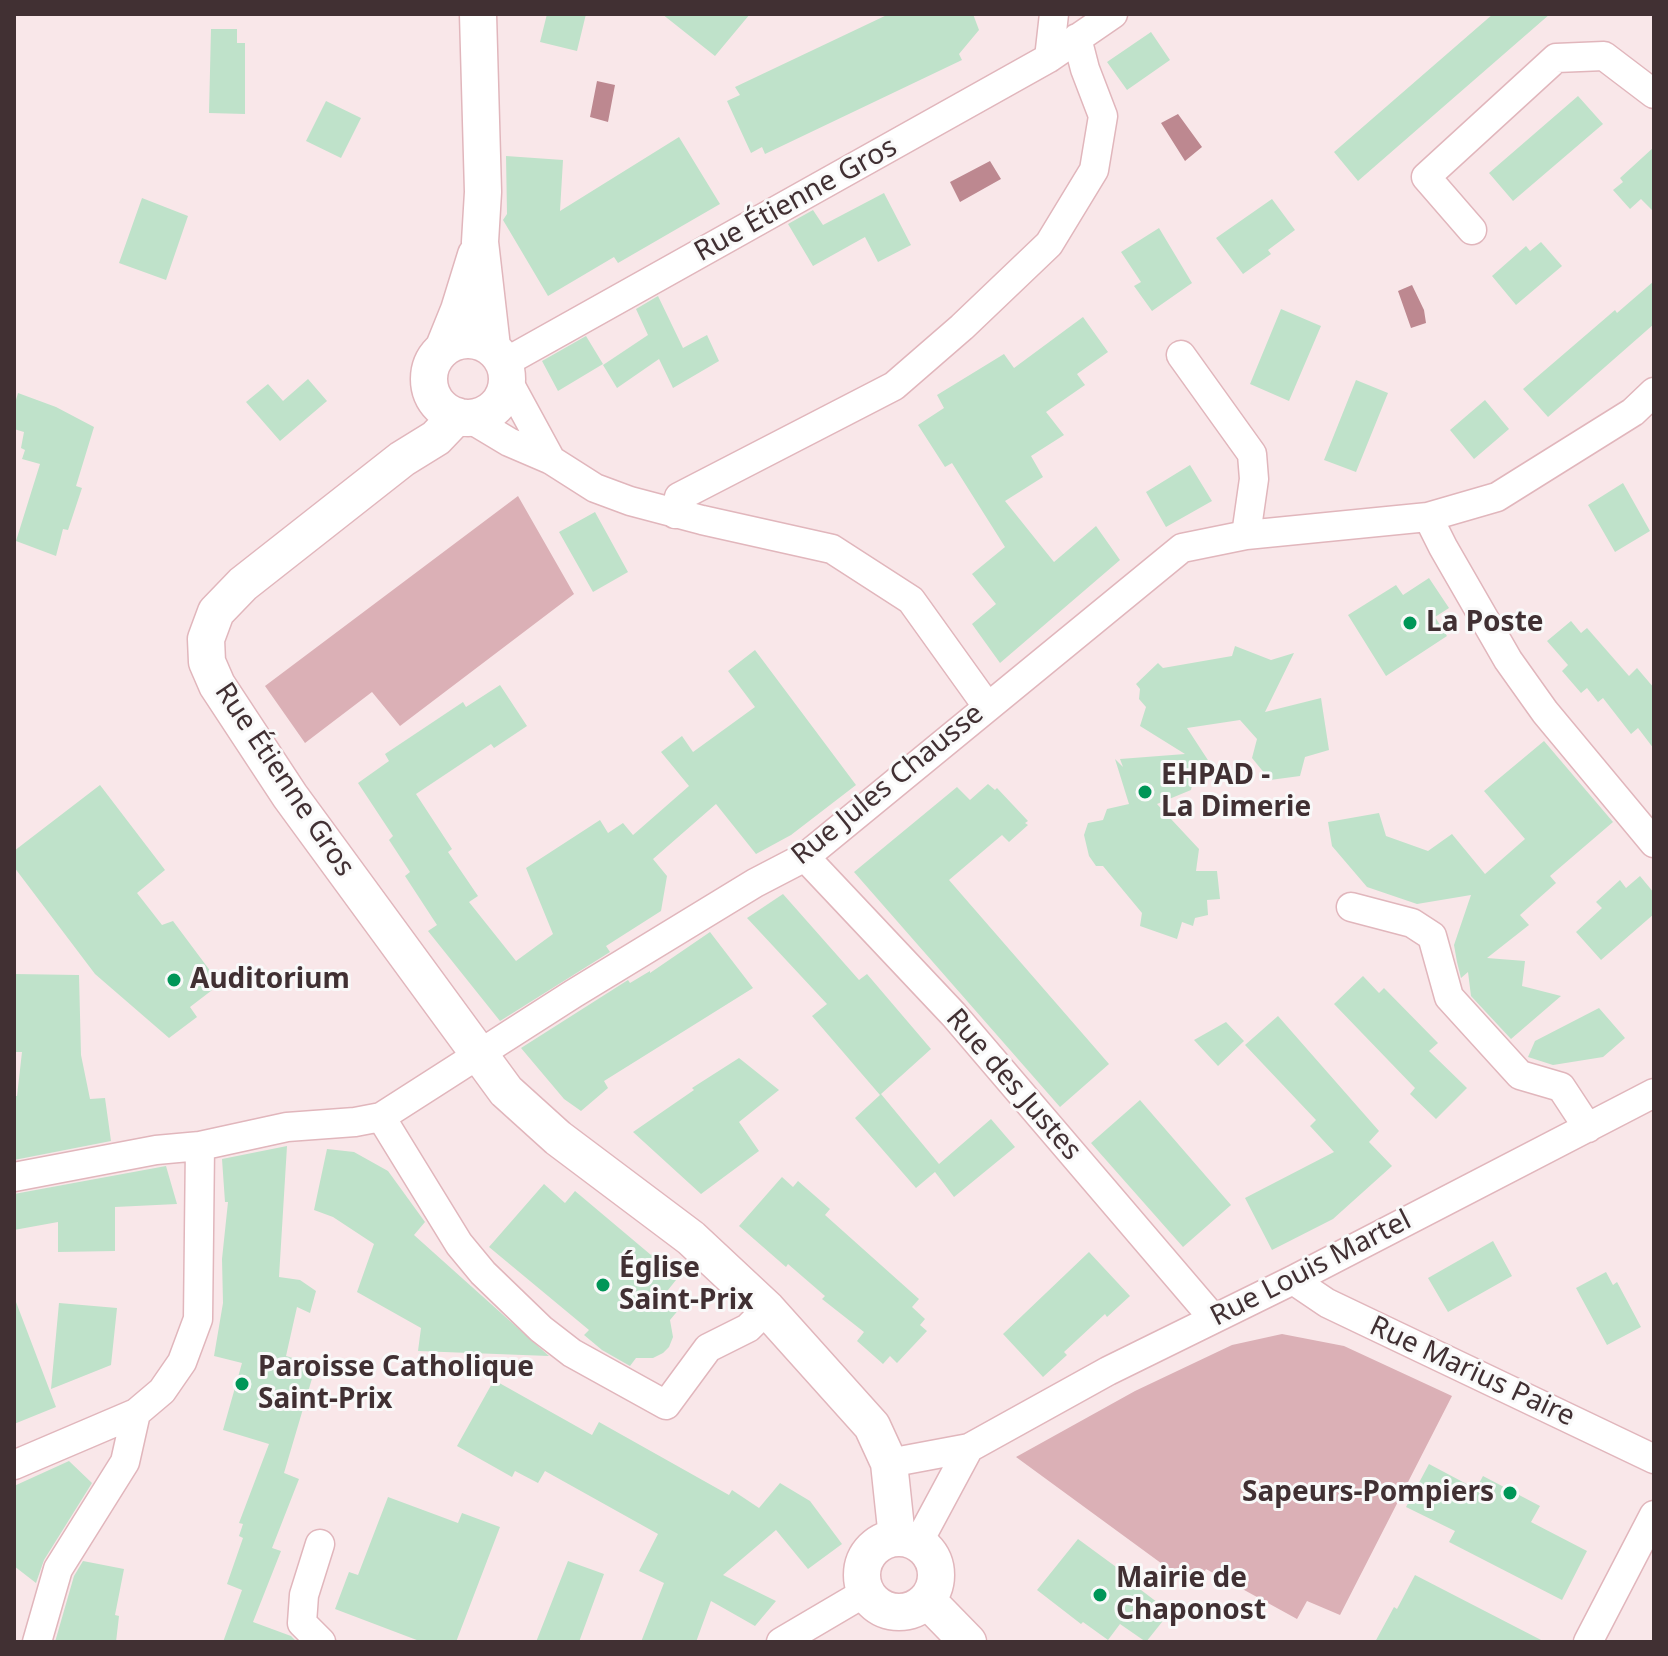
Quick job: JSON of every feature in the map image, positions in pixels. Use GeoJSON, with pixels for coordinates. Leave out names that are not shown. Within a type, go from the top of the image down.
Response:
{"type":"FeatureCollection","features":[{"type":"Feature","properties":{"kind":"main road"},"geometry":{"type":"LineString","coordinates":[[430,388],[439,406],[463,417],[488,413],[498,405],[501,364],[480,242],[483,192],[478,14]]}},
{"type":"Feature","properties":{"kind":"main road"},"geometry":{"type":"LineString","coordinates":[[402,459],[430,388],[430,369],[435,356],[444,347],[459,310],[480,242]]}},
{"type":"Feature","properties":{"kind":"main road"},"geometry":{"type":"LineString","coordinates":[[444,347],[468,339],[501,364]]}},
{"type":"Feature","properties":{"kind":"main road","name":"Rue Étienne Gros"},"geometry":{"type":"LineString","coordinates":[[463,417],[402,459],[243,584],[216,612],[206,639],[207,662],[217,685],[290,796],[506,1091],[558,1138],[691,1238],[767,1309],[872,1426],[889,1463],[908,1540]]}},
{"type":"Feature","properties":{"kind":"main road"},"geometry":{"type":"LineString","coordinates":[[908,1540],[927,1550],[936,1569],[933,1591],[918,1608],[894,1612],[882,1609],[866,1592],[862,1580],[867,1556],[875,1546],[908,1540]]}},
{"type":"Feature","properties":{"kind":"main road"},"geometry":{"type":"LineString","coordinates":[[927,1600],[968,1642]]}},
{"type":"Feature","properties":{"kind":"street"},"geometry":{"type":"LineString","coordinates":[[1049,58],[1054,14]]}},
{"type":"Feature","properties":{"kind":"street","name":"Rue Étienne Gros"},"geometry":{"type":"LineString","coordinates":[[501,364],[1049,58],[1113,14]]}},
{"type":"Feature","properties":{"kind":"street"},"geometry":{"type":"LineString","coordinates":[[675,514],[679,497],[894,386],[962,327],[1049,244],[1094,170],[1103,116],[1077,38]]}},
{"type":"Feature","properties":{"kind":"street"},"geometry":{"type":"LineString","coordinates":[[1472,230],[1426,177],[1556,58],[1604,56],[1654,94]]}},
{"type":"Feature","properties":{"kind":"street"},"geometry":{"type":"LineString","coordinates":[[1181,355],[1252,454],[1254,479],[1246,535]]}},
{"type":"Feature","properties":{"kind":"street"},"geometry":{"type":"LineString","coordinates":[[501,364],[551,460]]}},
{"type":"Feature","properties":{"kind":"street","name":"Rue Jules Chausse"},"geometry":{"type":"LineString","coordinates":[[381,1117],[573,994],[755,883],[805,857],[1182,548],[1246,535],[1428,517],[1497,497],[1633,412],[1654,392]]}},
{"type":"Feature","properties":{"kind":"street"},"geometry":{"type":"LineString","coordinates":[[463,417],[551,460],[595,488],[675,514],[832,549],[911,600],[987,706]]}},
{"type":"Feature","properties":{"kind":"street"},"geometry":{"type":"LineString","coordinates":[[1428,517],[1508,660],[1545,712],[1654,843]]}},
{"type":"Feature","properties":{"kind":"street","name":"Rue des Justes"},"geometry":{"type":"LineString","coordinates":[[805,857],[954,1015],[1213,1318]]}},
{"type":"Feature","properties":{"kind":"street"},"geometry":{"type":"LineString","coordinates":[[1351,907],[1412,923],[1432,936],[1449,997],[1520,1075],[1561,1087],[1588,1128]]}},
{"type":"Feature","properties":{"kind":"street","name":"Rue Louis Martel"},"geometry":{"type":"LineString","coordinates":[[889,1463],[969,1448],[1108,1371],[1293,1280],[1654,1093]]}},
{"type":"Feature","properties":{"kind":"street"},"geometry":{"type":"LineString","coordinates":[[14,1177],[156,1150],[200,1146],[287,1127],[381,1117],[459,1244],[493,1282],[541,1329],[572,1353],[666,1405],[708,1348],[748,1328],[767,1309]]}},
{"type":"Feature","properties":{"kind":"street"},"geometry":{"type":"LineString","coordinates":[[14,1465],[136,1413],[162,1391],[182,1362],[198,1319],[200,1146]]}},
{"type":"Feature","properties":{"kind":"street","name":"Rue Marius Paire"},"geometry":{"type":"LineString","coordinates":[[1293,1280],[1327,1303],[1654,1459]]}},
{"type":"Feature","properties":{"kind":"street"},"geometry":{"type":"LineString","coordinates":[[37,1642],[58,1569],[125,1462],[136,1413]]}},
{"type":"Feature","properties":{"kind":"street"},"geometry":{"type":"LineString","coordinates":[[908,1540],[969,1448]]}},
{"type":"Feature","properties":{"kind":"street"},"geometry":{"type":"LineString","coordinates":[[1588,1642],[1654,1515]]}},
{"type":"Feature","properties":{"kind":"street"},"geometry":{"type":"LineString","coordinates":[[320,1544],[304,1595],[302,1623],[321,1642]]}},
{"type":"Feature","properties":{"kind":"street"},"geometry":{"type":"LineString","coordinates":[[781,1642],[866,1592]]}},
{"type":"Feature","properties":{"kind":"shaded area"},"geometry":{"type":"Polygon","coordinates":[[[597,81],[615,85],[608,122],[590,117],[597,81]]]}},
{"type":"Feature","properties":{"kind":"shaded area"},"geometry":{"type":"Polygon","coordinates":[[[1178,114],[1202,147],[1185,161],[1161,123],[1178,114]]]}},
{"type":"Feature","properties":{"kind":"shaded area"},"geometry":{"type":"Polygon","coordinates":[[[990,161],[1001,179],[960,202],[950,182],[990,161]]]}},
{"type":"Feature","properties":{"kind":"shaded area"},"geometry":{"type":"Polygon","coordinates":[[[1412,285],[1424,310],[1426,323],[1411,328],[1398,291],[1412,285]]]}},
{"type":"Feature","properties":{"kind":"shaded area"},"geometry":{"type":"Polygon","coordinates":[[[518,496],[574,594],[400,726],[372,692],[305,743],[265,686],[518,496]]]}},
{"type":"Feature","properties":{"kind":"shaded area"},"geometry":{"type":"Polygon","coordinates":[[[1282,1334],[1344,1346],[1452,1396],[1340,1615],[1307,1601],[1297,1619],[1206,1569],[1195,1588],[1016,1457],[1135,1391],[1232,1345],[1282,1334]]]}},
{"type":"Feature","properties":{"kind":"building"},"geometry":{"type":"Polygon","coordinates":[[[547,14],[586,14],[577,51],[540,42],[547,14]]]}},
{"type":"Feature","properties":{"kind":"building"},"geometry":{"type":"Polygon","coordinates":[[[662,14],[750,14],[715,56],[662,14]]]}},
{"type":"Feature","properties":{"kind":"building"},"geometry":{"type":"Polygon","coordinates":[[[889,14],[973,14],[979,30],[959,54],[962,60],[765,154],[762,147],[751,153],[727,101],[740,95],[735,87],[889,14]]]}},
{"type":"Feature","properties":{"kind":"building"},"geometry":{"type":"Polygon","coordinates":[[[1493,14],[1550,14],[1358,181],[1334,152],[1493,14]]]}},
{"type":"Feature","properties":{"kind":"building"},"geometry":{"type":"Polygon","coordinates":[[[211,29],[237,29],[237,43],[245,43],[245,114],[209,113],[211,29]]]}},
{"type":"Feature","properties":{"kind":"building"},"geometry":{"type":"Polygon","coordinates":[[[1151,32],[1170,60],[1127,90],[1107,62],[1151,32]]]}},
{"type":"Feature","properties":{"kind":"building"},"geometry":{"type":"Polygon","coordinates":[[[1578,96],[1603,124],[1513,201],[1489,173],[1578,96]]]}},
{"type":"Feature","properties":{"kind":"building"},"geometry":{"type":"Polygon","coordinates":[[[326,101],[361,118],[341,158],[306,141],[326,101]]]}},
{"type":"Feature","properties":{"kind":"building"},"geometry":{"type":"Polygon","coordinates":[[[679,137],[720,204],[618,263],[614,257],[548,296],[503,220],[507,214],[506,156],[563,160],[560,211],[679,137]]]}},
{"type":"Feature","properties":{"kind":"building"},"geometry":{"type":"Polygon","coordinates":[[[1654,147],[1654,212],[1641,199],[1630,209],[1613,190],[1623,182],[1620,178],[1654,147]]]}},
{"type":"Feature","properties":{"kind":"building"},"geometry":{"type":"Polygon","coordinates":[[[884,193],[911,245],[878,262],[865,237],[813,266],[788,224],[813,210],[823,225],[884,193]]]}},
{"type":"Feature","properties":{"kind":"building"},"geometry":{"type":"Polygon","coordinates":[[[142,198],[188,216],[166,280],[119,263],[142,198]]]}},
{"type":"Feature","properties":{"kind":"building"},"geometry":{"type":"Polygon","coordinates":[[[1272,199],[1295,230],[1268,250],[1271,254],[1243,274],[1216,238],[1272,199]]]}},
{"type":"Feature","properties":{"kind":"building"},"geometry":{"type":"Polygon","coordinates":[[[1159,228],[1192,283],[1152,311],[1134,286],[1141,282],[1121,252],[1159,228]]]}},
{"type":"Feature","properties":{"kind":"building"},"geometry":{"type":"Polygon","coordinates":[[[1541,242],[1562,266],[1516,305],[1492,276],[1526,246],[1530,251],[1541,242]]]}},
{"type":"Feature","properties":{"kind":"building"},"geometry":{"type":"Polygon","coordinates":[[[1654,281],[1654,324],[1548,417],[1523,389],[1615,310],[1617,313],[1654,281]]]}},
{"type":"Feature","properties":{"kind":"building"},"geometry":{"type":"Polygon","coordinates":[[[658,296],[683,348],[707,335],[719,361],[673,388],[659,359],[617,388],[603,365],[648,335],[636,309],[658,296]]]}},
{"type":"Feature","properties":{"kind":"building"},"geometry":{"type":"Polygon","coordinates":[[[1281,309],[1321,326],[1289,401],[1250,384],[1281,309]]]}},
{"type":"Feature","properties":{"kind":"building"},"geometry":{"type":"Polygon","coordinates":[[[1083,317],[1108,352],[1077,374],[1085,385],[1046,412],[1064,435],[1031,456],[1043,477],[1005,501],[1054,562],[1096,526],[1120,560],[1000,663],[972,624],[996,604],[972,574],[1005,547],[952,463],[945,467],[918,425],[944,408],[937,395],[1004,354],[1014,368],[1083,317]]]}},
{"type":"Feature","properties":{"kind":"building"},"geometry":{"type":"Polygon","coordinates":[[[586,336],[603,364],[558,391],[542,361],[586,336]]]}},
{"type":"Feature","properties":{"kind":"building"},"geometry":{"type":"Polygon","coordinates":[[[308,379],[327,401],[280,441],[246,402],[268,384],[283,401],[308,379]]]}},
{"type":"Feature","properties":{"kind":"building"},"geometry":{"type":"Polygon","coordinates":[[[1356,380],[1388,393],[1356,472],[1324,460],[1356,380]]]}},
{"type":"Feature","properties":{"kind":"building"},"geometry":{"type":"Polygon","coordinates":[[[18,393],[56,407],[94,427],[76,486],[82,488],[68,530],[63,529],[56,556],[16,541],[40,464],[22,459],[24,432],[14,429],[14,407],[18,393]]]}},
{"type":"Feature","properties":{"kind":"building"},"geometry":{"type":"Polygon","coordinates":[[[1485,400],[1509,429],[1474,459],[1450,430],[1485,400]]]}},
{"type":"Feature","properties":{"kind":"building"},"geometry":{"type":"Polygon","coordinates":[[[1190,465],[1212,501],[1166,527],[1146,492],[1190,465]]]}},
{"type":"Feature","properties":{"kind":"building"},"geometry":{"type":"Polygon","coordinates":[[[1623,483],[1650,531],[1615,552],[1588,505],[1623,483]]]}},
{"type":"Feature","properties":{"kind":"building"},"geometry":{"type":"Polygon","coordinates":[[[595,512],[628,572],[593,592],[559,532],[595,512]]]}},
{"type":"Feature","properties":{"kind":"building"},"geometry":{"type":"Polygon","coordinates":[[[1429,578],[1449,608],[1435,617],[1447,636],[1386,676],[1348,615],[1396,585],[1403,595],[1429,578]]]}},
{"type":"Feature","properties":{"kind":"building"},"geometry":{"type":"Polygon","coordinates":[[[1571,621],[1581,633],[1587,628],[1629,676],[1637,668],[1654,688],[1654,749],[1638,728],[1631,734],[1603,698],[1598,702],[1587,688],[1581,693],[1562,671],[1568,665],[1547,641],[1571,621]]]}},
{"type":"Feature","properties":{"kind":"building","name":"EHPAD - La Dimerie"},"geometry":{"type":"Polygon","coordinates":[[[1235,646],[1271,660],[1294,653],[1265,712],[1321,698],[1329,750],[1305,757],[1300,776],[1270,780],[1252,758],[1257,739],[1240,720],[1187,728],[1217,774],[1197,762],[1191,790],[1157,804],[1199,849],[1196,871],[1217,871],[1220,899],[1207,900],[1208,915],[1195,918],[1193,926],[1182,922],[1177,939],[1140,926],[1142,913],[1103,866],[1096,866],[1089,856],[1084,835],[1088,823],[1103,820],[1107,809],[1129,804],[1115,759],[1123,767],[1120,759],[1185,754],[1140,726],[1146,707],[1139,699],[1140,689],[1136,684],[1158,663],[1163,668],[1232,656],[1235,646]]]}},
{"type":"Feature","properties":{"kind":"building"},"geometry":{"type":"Polygon","coordinates":[[[755,650],[856,785],[791,835],[756,854],[716,804],[653,859],[667,876],[661,911],[606,946],[610,952],[500,1021],[428,931],[437,925],[405,876],[410,872],[389,840],[393,836],[358,783],[389,761],[385,754],[463,702],[466,707],[500,685],[527,726],[494,748],[491,744],[416,794],[452,849],[448,852],[478,896],[469,902],[516,961],[553,934],[526,868],[600,820],[608,833],[623,823],[633,835],[689,786],[661,752],[682,736],[693,752],[755,707],[728,671],[755,650]]]}},
{"type":"Feature","properties":{"kind":"building"},"geometry":{"type":"Polygon","coordinates":[[[1544,741],[1613,822],[1550,876],[1556,883],[1520,915],[1529,925],[1487,958],[1525,961],[1522,986],[1561,996],[1511,1039],[1471,996],[1468,972],[1461,978],[1454,945],[1471,895],[1417,904],[1367,887],[1332,846],[1328,822],[1379,813],[1386,836],[1428,851],[1452,834],[1485,874],[1525,839],[1484,791],[1544,741]]]}},
{"type":"Feature","properties":{"kind":"building"},"geometry":{"type":"Polygon","coordinates":[[[988,784],[995,790],[997,788],[1028,821],[1025,823],[1028,825],[1009,842],[1002,835],[949,880],[1109,1064],[1060,1107],[854,872],[957,787],[970,800],[988,784]]]}},
{"type":"Feature","properties":{"kind":"building"},"geometry":{"type":"Polygon","coordinates":[[[100,785],[165,870],[137,893],[162,925],[173,921],[220,984],[190,1007],[197,1017],[169,1038],[95,974],[14,867],[14,851],[100,785]]]}},
{"type":"Feature","properties":{"kind":"building"},"geometry":{"type":"Polygon","coordinates":[[[1640,876],[1654,893],[1654,914],[1601,960],[1576,932],[1602,908],[1596,902],[1620,880],[1626,888],[1640,876]]]}},
{"type":"Feature","properties":{"kind":"building"},"geometry":{"type":"Polygon","coordinates":[[[783,894],[859,980],[867,974],[931,1049],[881,1094],[939,1164],[991,1119],[1015,1147],[954,1197],[935,1172],[916,1188],[855,1118],[880,1095],[812,1016],[827,1004],[747,918],[783,894]]]}},
{"type":"Feature","properties":{"kind":"building"},"geometry":{"type":"Polygon","coordinates":[[[710,932],[753,988],[604,1081],[608,1088],[581,1111],[564,1099],[521,1048],[628,980],[630,983],[650,973],[710,932]]]}},
{"type":"Feature","properties":{"kind":"building"},"geometry":{"type":"Polygon","coordinates":[[[14,974],[79,975],[81,1055],[90,1099],[105,1098],[111,1141],[14,1160],[14,1096],[17,1096],[22,1052],[14,1052],[14,974]]]}},
{"type":"Feature","properties":{"kind":"building"},"geometry":{"type":"Polygon","coordinates":[[[1363,976],[1379,993],[1384,988],[1438,1043],[1429,1051],[1467,1088],[1436,1119],[1410,1094],[1415,1088],[1334,1004],[1363,976]]]}},
{"type":"Feature","properties":{"kind":"building"},"geometry":{"type":"Polygon","coordinates":[[[1599,1008],[1625,1038],[1603,1057],[1553,1065],[1528,1057],[1535,1041],[1599,1008]]]}},
{"type":"Feature","properties":{"kind":"building"},"geometry":{"type":"Polygon","coordinates":[[[1278,1016],[1379,1131],[1369,1142],[1392,1166],[1333,1219],[1272,1250],[1245,1198],[1334,1152],[1310,1126],[1316,1120],[1245,1045],[1278,1016]]]}},
{"type":"Feature","properties":{"kind":"building"},"geometry":{"type":"Polygon","coordinates":[[[1226,1022],[1244,1041],[1218,1066],[1194,1040],[1226,1022]]]}},
{"type":"Feature","properties":{"kind":"building"},"geometry":{"type":"Polygon","coordinates":[[[739,1058],[779,1090],[739,1122],[759,1151],[701,1194],[633,1132],[739,1058]]]}},
{"type":"Feature","properties":{"kind":"building"},"geometry":{"type":"Polygon","coordinates":[[[1140,1100],[1231,1205],[1183,1247],[1091,1143],[1140,1100]]]}},
{"type":"Feature","properties":{"kind":"building"},"geometry":{"type":"Polygon","coordinates":[[[287,1146],[279,1277],[300,1280],[316,1291],[310,1313],[297,1307],[286,1356],[316,1365],[284,1473],[299,1479],[272,1548],[281,1551],[253,1622],[291,1636],[297,1642],[223,1642],[242,1590],[227,1584],[243,1538],[239,1536],[243,1524],[239,1523],[269,1444],[223,1430],[242,1363],[214,1356],[223,1303],[222,1259],[228,1202],[225,1202],[222,1159],[287,1146]]]}},
{"type":"Feature","properties":{"kind":"building"},"geometry":{"type":"Polygon","coordinates":[[[327,1149],[354,1152],[388,1171],[425,1222],[414,1235],[549,1356],[418,1351],[421,1328],[357,1292],[374,1244],[333,1217],[314,1210],[327,1149]]]}},
{"type":"Feature","properties":{"kind":"building"},"geometry":{"type":"Polygon","coordinates":[[[166,1166],[177,1204],[115,1207],[115,1251],[58,1252],[58,1222],[14,1230],[14,1194],[166,1166]]]}},
{"type":"Feature","properties":{"kind":"building"},"geometry":{"type":"Polygon","coordinates":[[[782,1177],[793,1187],[798,1181],[830,1209],[825,1215],[919,1299],[912,1307],[925,1319],[920,1325],[927,1331],[897,1363],[890,1356],[883,1364],[857,1341],[864,1332],[822,1299],[825,1296],[788,1264],[786,1267],[739,1226],[782,1177]]]}},
{"type":"Feature","properties":{"kind":"building","name":"Église Saint-Prix"},"geometry":{"type":"Polygon","coordinates":[[[544,1184],[565,1203],[575,1191],[651,1255],[654,1252],[680,1275],[664,1295],[680,1308],[670,1320],[673,1337],[663,1353],[653,1358],[636,1358],[630,1366],[602,1350],[584,1335],[589,1330],[489,1247],[544,1184]]]}},
{"type":"Feature","properties":{"kind":"building"},"geometry":{"type":"Polygon","coordinates":[[[1493,1241],[1512,1276],[1448,1312],[1428,1278],[1493,1241]]]}},
{"type":"Feature","properties":{"kind":"building"},"geometry":{"type":"Polygon","coordinates":[[[1089,1252],[1130,1296],[1107,1317],[1105,1314],[1064,1352],[1067,1355],[1043,1377],[1003,1334],[1089,1252]]]}},
{"type":"Feature","properties":{"kind":"building"},"geometry":{"type":"Polygon","coordinates":[[[1606,1272],[1613,1285],[1617,1282],[1641,1327],[1607,1345],[1576,1288],[1606,1272]]]}},
{"type":"Feature","properties":{"kind":"building"},"geometry":{"type":"Polygon","coordinates":[[[14,1303],[56,1407],[14,1424],[14,1303]]]}},
{"type":"Feature","properties":{"kind":"building"},"geometry":{"type":"Polygon","coordinates":[[[59,1303],[117,1308],[111,1365],[51,1389],[59,1303]]]}},
{"type":"Feature","properties":{"kind":"building"},"geometry":{"type":"Polygon","coordinates":[[[494,1380],[592,1435],[599,1422],[729,1495],[732,1490],[759,1508],[780,1483],[810,1501],[842,1544],[808,1569],[776,1530],[723,1575],[776,1601],[755,1626],[711,1601],[696,1642],[641,1642],[664,1583],[639,1571],[658,1534],[545,1471],[538,1483],[515,1471],[512,1477],[457,1446],[494,1380]]]}},
{"type":"Feature","properties":{"kind":"building"},"geometry":{"type":"Polygon","coordinates":[[[69,1461],[92,1483],[44,1560],[36,1583],[14,1566],[14,1486],[69,1461]]]}},
{"type":"Feature","properties":{"kind":"building"},"geometry":{"type":"Polygon","coordinates":[[[1429,1464],[1476,1489],[1483,1476],[1540,1506],[1531,1522],[1587,1551],[1562,1600],[1449,1542],[1455,1531],[1406,1507],[1429,1464]]]}},
{"type":"Feature","properties":{"kind":"building"},"geometry":{"type":"Polygon","coordinates":[[[388,1497],[458,1523],[462,1513],[500,1527],[456,1642],[422,1642],[335,1609],[349,1572],[358,1575],[388,1497]]]}},
{"type":"Feature","properties":{"kind":"building"},"geometry":{"type":"Polygon","coordinates":[[[1078,1539],[1170,1612],[1146,1642],[1120,1624],[1108,1640],[1083,1622],[1081,1624],[1037,1590],[1078,1539]]]}},
{"type":"Feature","properties":{"kind":"building"},"geometry":{"type":"Polygon","coordinates":[[[83,1561],[124,1569],[115,1615],[119,1616],[116,1642],[55,1642],[74,1576],[83,1561]]]}},
{"type":"Feature","properties":{"kind":"building"},"geometry":{"type":"Polygon","coordinates":[[[568,1561],[604,1574],[579,1642],[536,1642],[568,1561]]]}},
{"type":"Feature","properties":{"kind":"building"},"geometry":{"type":"Polygon","coordinates":[[[1415,1575],[1545,1642],[1375,1642],[1415,1575]]]}},
{"type":"Feature","properties":{"kind":"place","name":"La Poste"},"geometry":{"type":"Point","coordinates":[1410,623]}},
{"type":"Feature","properties":{"kind":"place","name":"EHPAD - La Dimerie"},"geometry":{"type":"Point","coordinates":[1145,792]}},
{"type":"Feature","properties":{"kind":"place","name":"Auditorium"},"geometry":{"type":"Point","coordinates":[174,980]}},
{"type":"Feature","properties":{"kind":"place","name":"Église Saint-Prix"},"geometry":{"type":"Point","coordinates":[603,1285]}},
{"type":"Feature","properties":{"kind":"place","name":"Paroisse Catholique Saint-Prix"},"geometry":{"type":"Point","coordinates":[242,1384]}},
{"type":"Feature","properties":{"kind":"place","name":"Sapeurs-Pompiers"},"geometry":{"type":"Point","coordinates":[1510,1493]}},
{"type":"Feature","properties":{"kind":"place","name":"Mairie de Chaponost"},"geometry":{"type":"Point","coordinates":[1100,1595]}}]}
